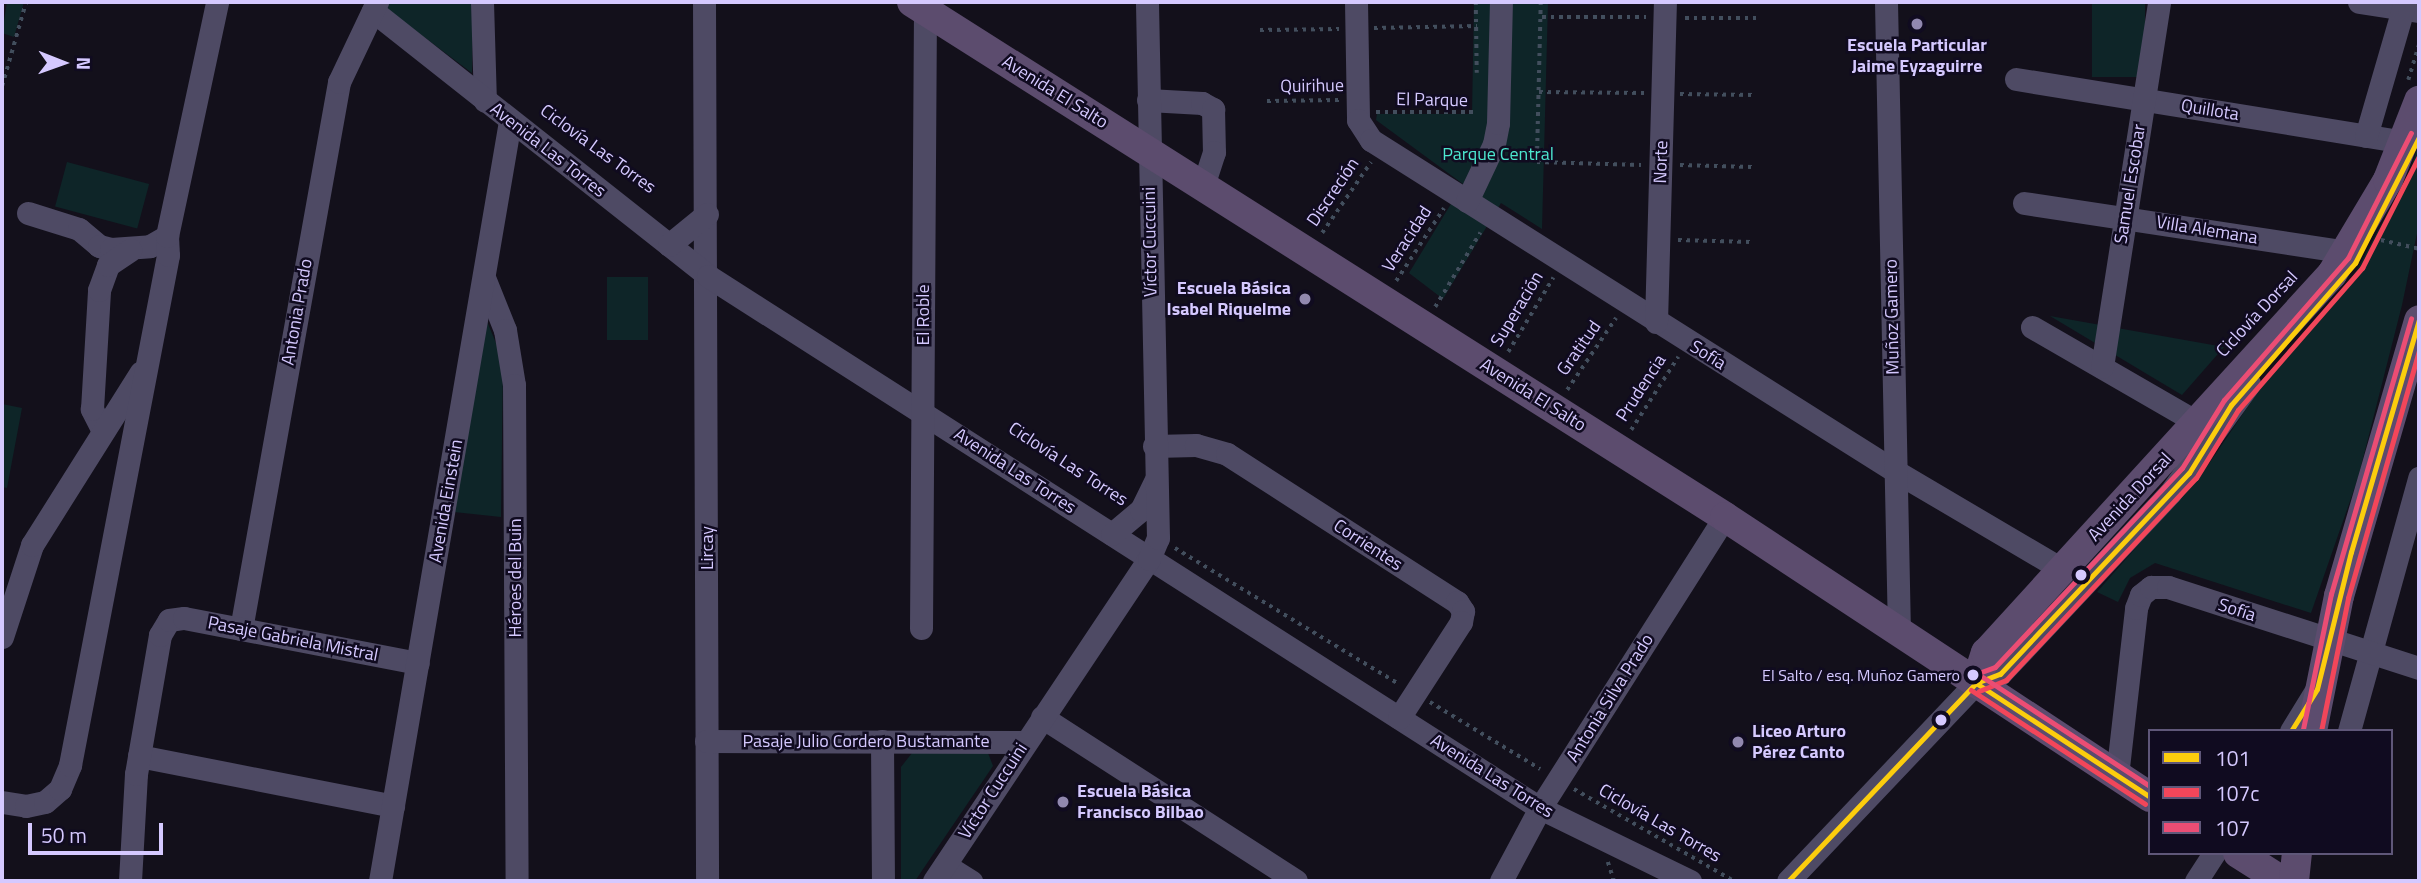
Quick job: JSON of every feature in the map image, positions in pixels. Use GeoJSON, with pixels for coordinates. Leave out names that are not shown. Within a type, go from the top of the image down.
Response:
{"type":"FeatureCollection","features":[{"type":"Feature","properties":{"kind":"main road","name":"Avenida El Salto"},"geometry":{"type":"LineString","coordinates":[[921,5],[1725,517],[2148,796]]}},
{"type":"Feature","properties":{"kind":"main road","name":"Avenida Dorsal"},"geometry":{"type":"LineString","coordinates":[[1976,683],[1986,653],[2293,321],[2348,252],[2412,140],[2412,96]]}},
{"type":"Feature","properties":{"kind":"main road"},"geometry":{"type":"LineString","coordinates":[[2312,729],[2317,689],[2328,640],[2419,320]]}},
{"type":"Feature","properties":{"kind":"main road"},"geometry":{"type":"LineString","coordinates":[[2241,855],[2282,881]]}},
{"type":"Feature","properties":{"kind":"main road"},"geometry":{"type":"LineString","coordinates":[[2294,881],[2297,855]]}},
{"type":"Feature","properties":{"kind":"street"},"geometry":{"type":"LineString","coordinates":[[2,802],[26,806],[45,802],[60,789],[70,765],[149,360],[168,255],[167,236],[217,2]]}},
{"type":"Feature","properties":{"kind":"street"},"geometry":{"type":"LineString","coordinates":[[482,2],[485,101]]}},
{"type":"Feature","properties":{"kind":"street","name":"Lircay"},"geometry":{"type":"LineString","coordinates":[[704,2],[708,276],[707,881]]}},
{"type":"Feature","properties":{"kind":"street","name":"Víctor Cuccuini"},"geometry":{"type":"LineString","coordinates":[[939,873],[1154,548],[1147,2]]}},
{"type":"Feature","properties":{"kind":"street"},"geometry":{"type":"LineString","coordinates":[[1356,2],[1359,113]]}},
{"type":"Feature","properties":{"kind":"street"},"geometry":{"type":"LineString","coordinates":[[1460,197],[1494,144],[1498,123],[1501,2]]}},
{"type":"Feature","properties":{"kind":"street","name":"Norte"},"geometry":{"type":"LineString","coordinates":[[1656,322],[1665,2]]}},
{"type":"Feature","properties":{"kind":"street","name":"Muñoz Gamero"},"geometry":{"type":"LineString","coordinates":[[1886,2],[1899,632]]}},
{"type":"Feature","properties":{"kind":"street","name":"Samuel Escobar"},"geometry":{"type":"LineString","coordinates":[[2102,367],[2159,2]]}},
{"type":"Feature","properties":{"kind":"street"},"geometry":{"type":"LineString","coordinates":[[2359,2],[2409,7],[2366,136]]}},
{"type":"Feature","properties":{"kind":"street","name":"El Roble"},"geometry":{"type":"LineString","coordinates":[[921,5],[921,628]]}},
{"type":"Feature","properties":{"kind":"street","name":"Avenida Las Torres"},"geometry":{"type":"LineString","coordinates":[[375,6],[485,101],[708,276],[922,410],[1112,534],[1154,548],[1399,718],[1540,808],[1690,881]]}},
{"type":"Feature","properties":{"kind":"street","name":"Antonia Prado"},"geometry":{"type":"LineString","coordinates":[[241,629],[339,82],[375,6]]}},
{"type":"Feature","properties":{"kind":"street","name":"Quillota"},"geometry":{"type":"LineString","coordinates":[[2016,79],[2366,136],[2412,140]]}},
{"type":"Feature","properties":{"kind":"street"},"geometry":{"type":"LineString","coordinates":[[1148,100],[1202,103],[1213,109],[1214,152],[1203,186]]}},
{"type":"Feature","properties":{"kind":"street","name":"Sofía"},"geometry":{"type":"LineString","coordinates":[[1359,113],[1381,147],[1895,471],[2063,570]]}},
{"type":"Feature","properties":{"kind":"street","name":"Avenida Einstein"},"geometry":{"type":"LineString","coordinates":[[380,881],[510,121]]}},
{"type":"Feature","properties":{"kind":"street"},"geometry":{"type":"LineString","coordinates":[[1788,881],[1976,683],[2000,674],[2189,473],[2231,405],[2355,263],[2387,207],[2412,140]]}},
{"type":"Feature","properties":{"kind":"street","name":"Villa Alemana"},"geometry":{"type":"LineString","coordinates":[[2024,203],[2348,252]]}},
{"type":"Feature","properties":{"kind":"street"},"geometry":{"type":"LineString","coordinates":[[28,213],[79,229],[99,246],[130,250]]}},
{"type":"Feature","properties":{"kind":"street"},"geometry":{"type":"LineString","coordinates":[[668,244],[707,214]]}},
{"type":"Feature","properties":{"kind":"street"},"geometry":{"type":"LineString","coordinates":[[103,431],[92,409],[99,290],[108,265],[130,250],[167,236]]}},
{"type":"Feature","properties":{"kind":"street","name":"Héroes del Buin"},"geometry":{"type":"LineString","coordinates":[[485,278],[505,330],[514,385],[517,881]]}},
{"type":"Feature","properties":{"kind":"street"},"geometry":{"type":"LineString","coordinates":[[2032,327],[2198,423]]}},
{"type":"Feature","properties":{"kind":"street"},"geometry":{"type":"LineString","coordinates":[[2,637],[32,545],[149,360]]}},
{"type":"Feature","properties":{"kind":"street","name":"Corrientes"},"geometry":{"type":"LineString","coordinates":[[1154,446],[1196,445],[1227,454],[1457,602],[1463,611],[1461,622],[1399,718]]}},
{"type":"Feature","properties":{"kind":"street"},"geometry":{"type":"LineString","coordinates":[[2350,729],[2419,478]]}},
{"type":"Feature","properties":{"kind":"street"},"geometry":{"type":"LineString","coordinates":[[1112,534],[1140,510],[1155,481]]}},
{"type":"Feature","properties":{"kind":"street","name":"Antonia Silva Prado"},"geometry":{"type":"LineString","coordinates":[[1501,881],[1540,808],[1725,517]]}},
{"type":"Feature","properties":{"kind":"street","name":"Sofía"},"geometry":{"type":"LineString","coordinates":[[2117,776],[2136,608],[2147,590],[2168,587],[2419,668]]}},
{"type":"Feature","properties":{"kind":"street","name":"Pasaje Gabriela Mistral"},"geometry":{"type":"LineString","coordinates":[[139,756],[160,635],[169,620],[184,618],[418,663]]}},
{"type":"Feature","properties":{"kind":"street"},"geometry":{"type":"LineString","coordinates":[[2292,729],[2317,689]]}},
{"type":"Feature","properties":{"kind":"street"},"geometry":{"type":"LineString","coordinates":[[1042,717],[1296,881]]}},
{"type":"Feature","properties":{"kind":"street","name":"Pasaje Julio Cordero Bustamante"},"geometry":{"type":"LineString","coordinates":[[706,741],[1025,742]]}},
{"type":"Feature","properties":{"kind":"street"},"geometry":{"type":"LineString","coordinates":[[882,741],[883,881]]}},
{"type":"Feature","properties":{"kind":"street"},"geometry":{"type":"LineString","coordinates":[[130,881],[139,756],[393,806]]}},
{"type":"Feature","properties":{"kind":"street"},"geometry":{"type":"LineString","coordinates":[[2196,881],[2213,855]]}},
{"type":"Feature","properties":{"kind":"street"},"geometry":{"type":"LineString","coordinates":[[939,873],[971,881]]}},
{"type":"Feature","properties":{"kind":"path"},"geometry":{"type":"LineString","coordinates":[[2,86],[26,2]]}},
{"type":"Feature","properties":{"kind":"path","name":"El Parque"},"geometry":{"type":"LineString","coordinates":[[1476,2],[1477,77]]}},
{"type":"Feature","properties":{"kind":"path"},"geometry":{"type":"LineString","coordinates":[[1537,162],[1541,2]]}},
{"type":"Feature","properties":{"kind":"path"},"geometry":{"type":"LineString","coordinates":[[2412,96],[2419,44]]}},
{"type":"Feature","properties":{"kind":"path","name":"Quirihue"},"geometry":{"type":"LineString","coordinates":[[1267,101],[1359,113]]}},
{"type":"Feature","properties":{"kind":"path","name":"El Parque"},"geometry":{"type":"LineString","coordinates":[[1359,113],[1478,115],[1478,102]]}},
{"type":"Feature","properties":{"kind":"path","name":"Discreción"},"geometry":{"type":"LineString","coordinates":[[1309,252],[1381,147]]}},
{"type":"Feature","properties":{"kind":"path","name":"Veracidad"},"geometry":{"type":"LineString","coordinates":[[1383,300],[1460,197]]}},
{"type":"Feature","properties":{"kind":"path"},"geometry":{"type":"LineString","coordinates":[[1423,326],[1490,216]]}},
{"type":"Feature","properties":{"kind":"path"},"geometry":{"type":"LineString","coordinates":[[1659,240],[1751,242]]}},
{"type":"Feature","properties":{"kind":"path","name":"Superación"},"geometry":{"type":"LineString","coordinates":[[1495,371],[1562,262]]}},
{"type":"Feature","properties":{"kind":"path","name":"Gratitud"},"geometry":{"type":"LineString","coordinates":[[1554,409],[1627,303]]}},
{"type":"Feature","properties":{"kind":"path","name":"Prudencia"},"geometry":{"type":"LineString","coordinates":[[1618,449],[1688,342]]}},
{"type":"Feature","properties":{"kind":"path","name":"Ciclovía Las Torres"},"geometry":{"type":"LineString","coordinates":[[1154,548],[1415,693],[1558,780],[1734,881]]}},
{"type":"Feature","properties":{"kind":"green space"},"geometry":{"type":"Polygon","coordinates":[[[7,2],[24,2],[14,37],[2,33],[7,2]]]}},
{"type":"Feature","properties":{"kind":"green space"},"geometry":{"type":"Polygon","coordinates":[[[387,2],[473,2],[472,73],[388,10],[387,2]]]}},
{"type":"Feature","properties":{"kind":"green space","name":"Parque Central"},"geometry":{"type":"Polygon","coordinates":[[[1474,2],[1548,2],[1542,229],[1501,203],[1443,299],[1409,273],[1463,184],[1376,120],[1377,114],[1472,114],[1474,2]]]}},
{"type":"Feature","properties":{"kind":"green space"},"geometry":{"type":"Polygon","coordinates":[[[2092,2],[2145,2],[2145,77],[2092,77],[2092,2]]]}},
{"type":"Feature","properties":{"kind":"green space"},"geometry":{"type":"Polygon","coordinates":[[[2419,143],[2419,224],[2402,305],[2358,478],[2311,613],[2155,563],[2130,578],[2118,602],[2097,592],[2206,468],[2268,377],[2354,275],[2410,171],[2419,143]]]}},
{"type":"Feature","properties":{"kind":"green space"},"geometry":{"type":"Polygon","coordinates":[[[67,162],[149,184],[137,228],[55,206],[67,162]]]}},
{"type":"Feature","properties":{"kind":"green space"},"geometry":{"type":"Polygon","coordinates":[[[607,277],[648,277],[648,340],[607,340],[607,277]]]}},
{"type":"Feature","properties":{"kind":"green space"},"geometry":{"type":"Polygon","coordinates":[[[2050,316],[2224,347],[2182,395],[2050,316]]]}},
{"type":"Feature","properties":{"kind":"green space"},"geometry":{"type":"Polygon","coordinates":[[[486,319],[503,360],[501,517],[454,512],[486,319]]]}},
{"type":"Feature","properties":{"kind":"green space"},"geometry":{"type":"Polygon","coordinates":[[[2,404],[22,408],[7,488],[2,487],[2,404]]]}},
{"type":"Feature","properties":{"kind":"green space"},"geometry":{"type":"Polygon","coordinates":[[[912,753],[988,753],[993,766],[915,881],[901,881],[901,767],[912,753]]]}},
{"type":"Feature","properties":{"kind":"transit line","name":"107"},"geometry":{"type":"LineString","coordinates":[[1973,675],[1995,667],[2182,468],[2224,400],[2348,258],[2411,133]]}},
{"type":"Feature","properties":{"kind":"transit line","name":"101"},"geometry":{"type":"LineString","coordinates":[[1976,683],[2000,674],[2189,473],[2231,405],[2355,263],[2419,137]]}},
{"type":"Feature","properties":{"kind":"transit line","name":"107c"},"geometry":{"type":"LineString","coordinates":[[1979,691],[2006,680],[2196,478],[2238,410],[2362,268],[2419,156]]}},
{"type":"Feature","properties":{"kind":"transit line","name":"107"},"geometry":{"type":"LineString","coordinates":[[2303,729],[2331,594],[2411,318]]}},
{"type":"Feature","properties":{"kind":"transit line","name":"101"},"geometry":{"type":"LineString","coordinates":[[2292,729],[2317,689],[2351,552],[2419,320]]}},
{"type":"Feature","properties":{"kind":"transit line","name":"107c"},"geometry":{"type":"LineString","coordinates":[[2321,729],[2348,598],[2419,351]]}},
{"type":"Feature","properties":{"kind":"transit line","name":"107"},"geometry":{"type":"LineString","coordinates":[[1981,676],[2148,785]]}},
{"type":"Feature","properties":{"kind":"transit line","name":"101"},"geometry":{"type":"LineString","coordinates":[[1976,683],[2148,796]]}},
{"type":"Feature","properties":{"kind":"transit line","name":"101"},"geometry":{"type":"LineString","coordinates":[[1788,881],[1976,683]]}},
{"type":"Feature","properties":{"kind":"transit line","name":"107c"},"geometry":{"type":"LineString","coordinates":[[1971,690],[2145,804]]}},
{"type":"Feature","properties":{"kind":"place","name":"Escuela Particular Jaime Eyzaguirre"},"geometry":{"type":"Point","coordinates":[1917,24]}},
{"type":"Feature","properties":{"kind":"place","name":"Escuela Básica Isabel Riquelme"},"geometry":{"type":"Point","coordinates":[1305,299]}},
{"type":"Feature","properties":{"kind":"place","name":"El Salto / esq. Muñoz Gamero"},"geometry":{"type":"Point","coordinates":[1973,675]}},
{"type":"Feature","properties":{"kind":"place","name":"Liceo Arturo Pérez Canto"},"geometry":{"type":"Point","coordinates":[1738,742]}},
{"type":"Feature","properties":{"kind":"place","name":"Escuela Básica Francisco Bilbao"},"geometry":{"type":"Point","coordinates":[1063,802]}}]}
